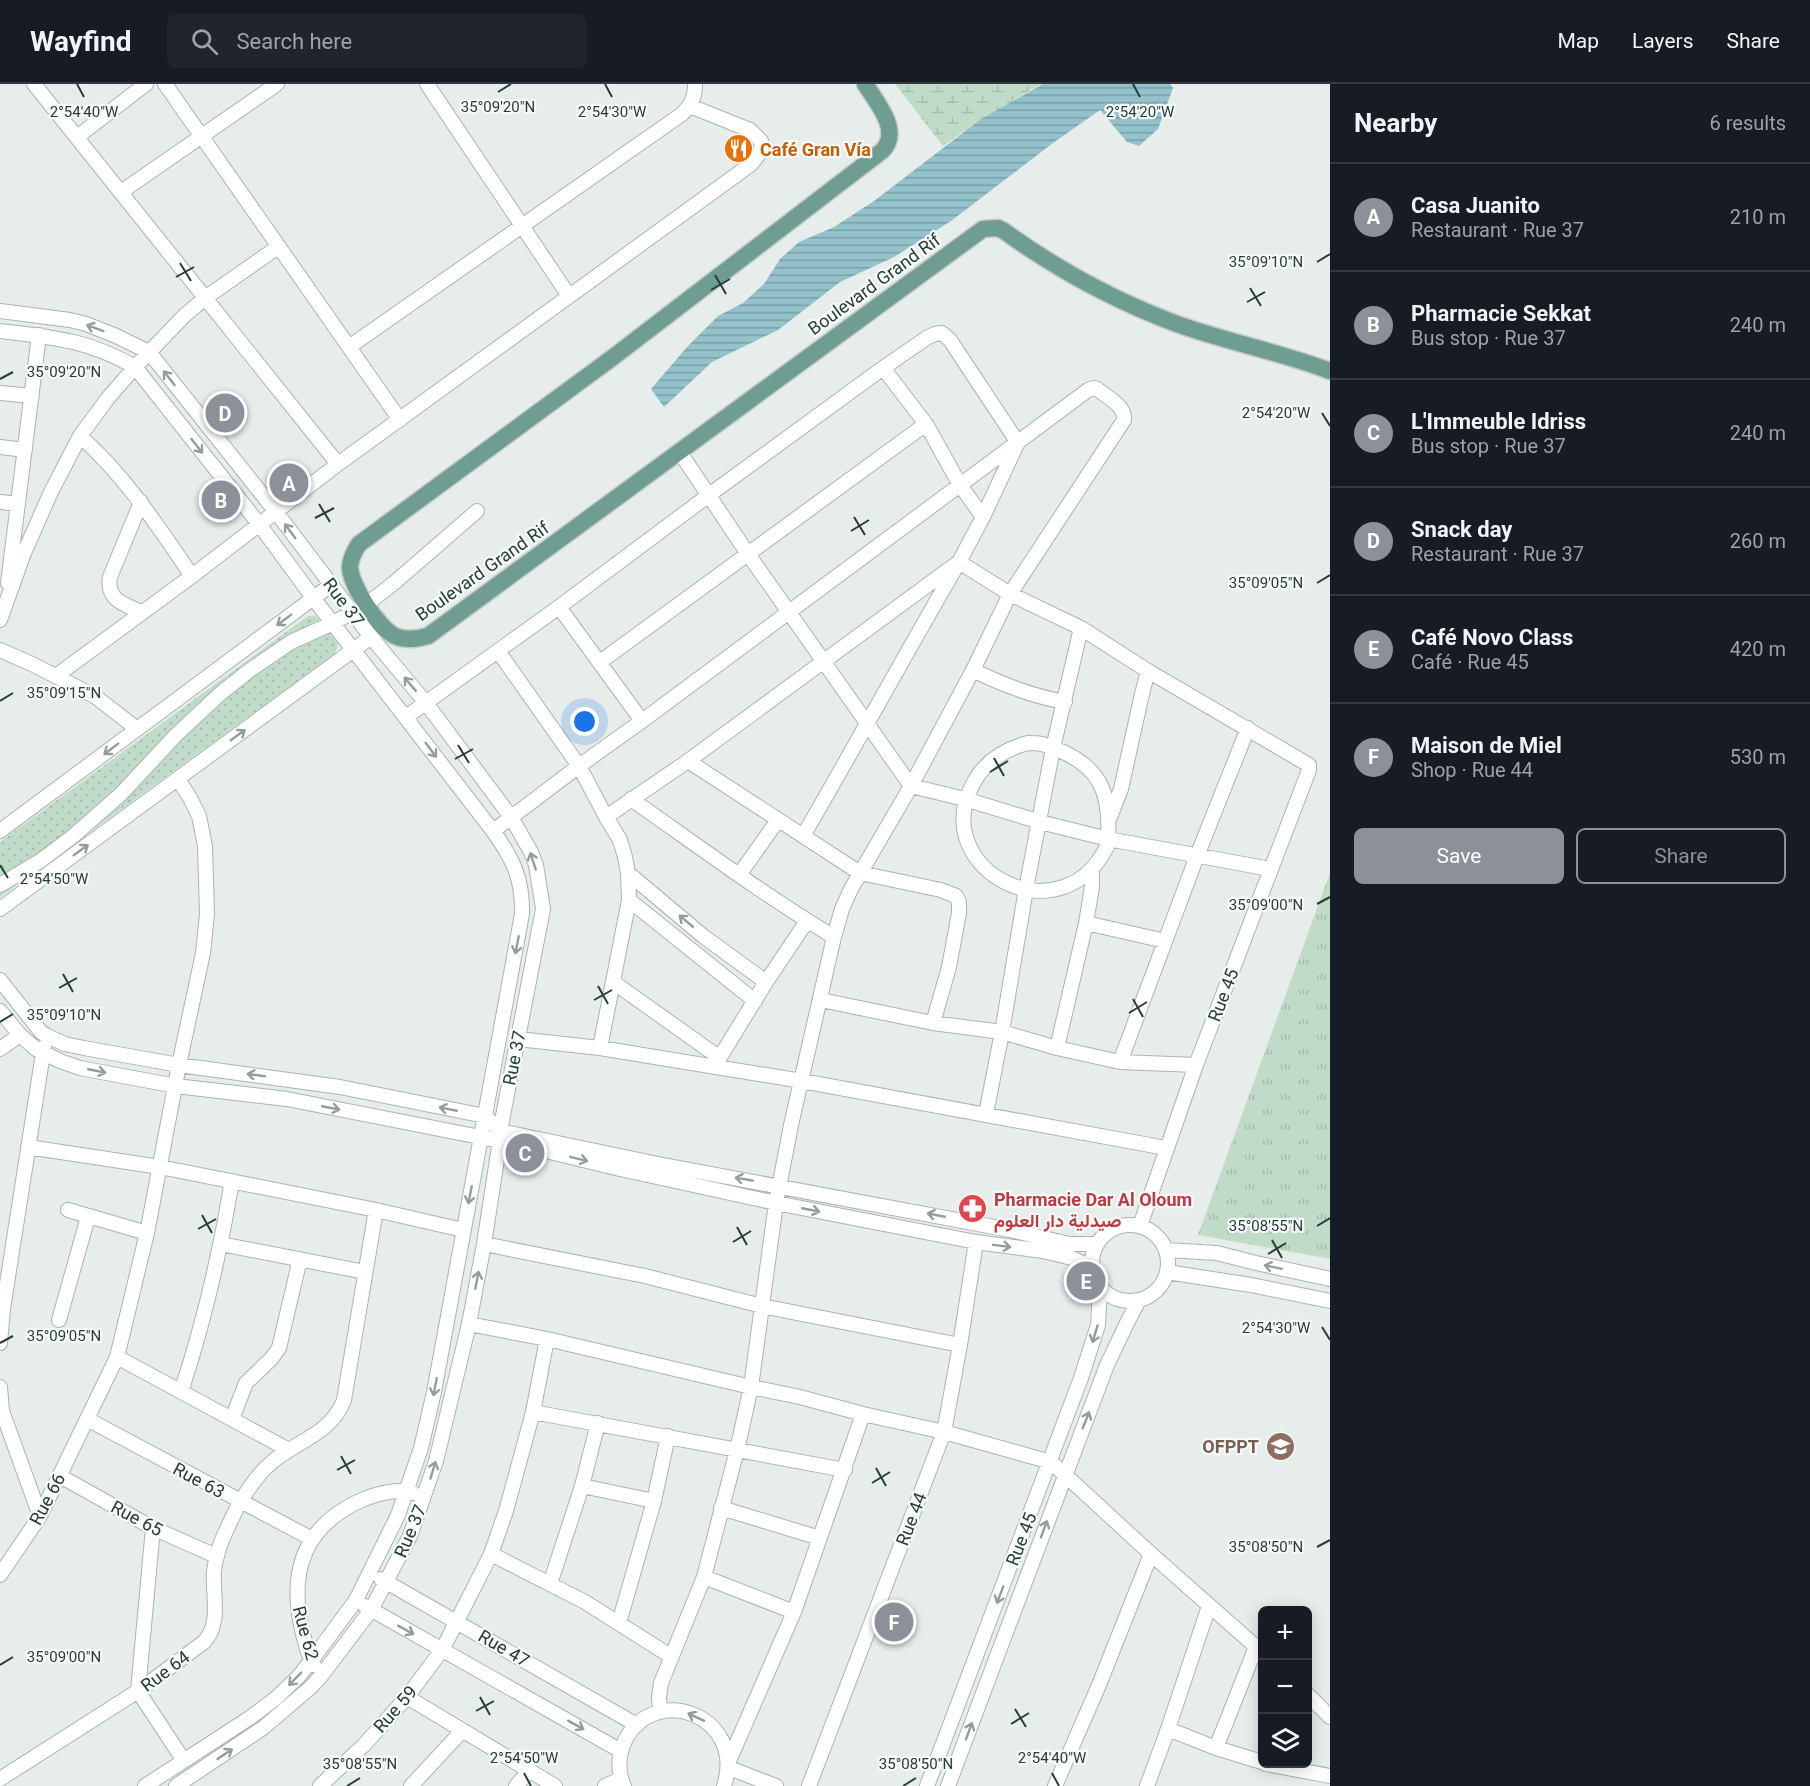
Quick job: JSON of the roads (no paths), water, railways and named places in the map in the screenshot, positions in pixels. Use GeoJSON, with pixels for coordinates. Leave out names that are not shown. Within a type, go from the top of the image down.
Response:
{"type":"FeatureCollection","features":[{"type":"Feature","properties":{"kind":"main road","name":"Boulevard Grand Rif"},"geometry":{"type":"LineString","coordinates":[[866,84],[888,122],[891,135],[887,146],[612,358],[359,544],[350,566],[351,577],[386,630],[406,639],[428,636],[983,229],[998,228],[1066,272],[1109,295],[1155,315],[1201,332],[1279,353],[1330,371]]}},
{"type":"Feature","properties":{"kind":"street"},"geometry":{"type":"LineString","coordinates":[[34,84],[338,464]]}},
{"type":"Feature","properties":{"kind":"street"},"geometry":{"type":"LineString","coordinates":[[77,137],[146,84]]}},
{"type":"Feature","properties":{"kind":"street"},"geometry":{"type":"LineString","coordinates":[[165,84],[400,420]]}},
{"type":"Feature","properties":{"kind":"street"},"geometry":{"type":"LineString","coordinates":[[121,192],[277,84]]}},
{"type":"Feature","properties":{"kind":"street"},"geometry":{"type":"LineString","coordinates":[[427,84],[569,296]]}},
{"type":"Feature","properties":{"kind":"street"},"geometry":{"type":"LineString","coordinates":[[349,347],[682,114],[694,98],[695,84]]}},
{"type":"Feature","properties":{"kind":"street"},"geometry":{"type":"LineString","coordinates":[[56,676],[260,525],[338,464],[750,165],[761,151],[761,141],[750,130],[690,106]]}},
{"type":"Feature","properties":{"kind":"street"},"geometry":{"type":"LineString","coordinates":[[2,615],[24,553],[51,492],[80,436],[108,398],[184,316],[278,247]]}},
{"type":"Feature","properties":{"kind":"street"},"geometry":{"type":"LineString","coordinates":[[0,311],[86,324],[149,352]]}},
{"type":"Feature","properties":{"kind":"street"},"geometry":{"type":"LineString","coordinates":[[0,331],[63,339],[92,346],[135,367]]}},
{"type":"Feature","properties":{"kind":"street"},"geometry":{"type":"LineString","coordinates":[[406,717],[928,337],[942,333],[959,353],[1017,443]]}},
{"type":"Feature","properties":{"kind":"street"},"geometry":{"type":"LineString","coordinates":[[2,615],[39,336]]}},
{"type":"Feature","properties":{"kind":"street","name":"Rue 37"},"geometry":{"type":"LineString","coordinates":[[149,352],[276,512],[370,637],[426,703],[511,817],[536,865],[543,909],[500,1136],[469,1324],[446,1422],[425,1497],[410,1536],[371,1611],[311,1687],[263,1728],[176,1786]]}},
{"type":"Feature","properties":{"kind":"street","name":"Rue 37"},"geometry":{"type":"LineString","coordinates":[[135,367],[260,525],[493,831],[518,872],[522,901],[522,914],[434,1392],[421,1448],[398,1515],[356,1599],[299,1676],[250,1718],[145,1786]]}},
{"type":"Feature","properties":{"kind":"street"},"geometry":{"type":"LineString","coordinates":[[883,368],[926,424],[960,485],[983,517]]}},
{"type":"Feature","properties":{"kind":"street"},"geometry":{"type":"LineString","coordinates":[[493,831],[1090,388],[1097,389],[1119,406],[1124,414],[1124,420],[1010,594],[973,670],[842,909],[776,1203],[751,1387],[737,1450],[704,1577],[661,1687],[660,1712]]}},
{"type":"Feature","properties":{"kind":"street"},"geometry":{"type":"LineString","coordinates":[[0,393],[32,396]]}},
{"type":"Feature","properties":{"kind":"street"},"geometry":{"type":"LineString","coordinates":[[600,662],[926,424]]}},
{"type":"Feature","properties":{"kind":"street"},"geometry":{"type":"LineString","coordinates":[[80,436],[115,470],[141,502],[192,576]]}},
{"type":"Feature","properties":{"kind":"street"},"geometry":{"type":"LineString","coordinates":[[803,836],[959,562],[983,517],[1017,443]]}},
{"type":"Feature","properties":{"kind":"street"},"geometry":{"type":"LineString","coordinates":[[0,447],[25,450]]}},
{"type":"Feature","properties":{"kind":"street"},"geometry":{"type":"LineString","coordinates":[[680,451],[748,554],[911,786],[1108,839],[1270,869]]}},
{"type":"Feature","properties":{"kind":"street"},"geometry":{"type":"LineString","coordinates":[[0,502],[18,504]]}},
{"type":"Feature","properties":{"kind":"street"},"geometry":{"type":"LineString","coordinates":[[141,502],[109,584],[110,591],[117,599],[141,612]]}},
{"type":"Feature","properties":{"kind":"street"},"geometry":{"type":"LineString","coordinates":[[0,885],[40,861],[72,837],[121,794],[176,735],[250,670],[291,642],[367,604],[477,511]]}},
{"type":"Feature","properties":{"kind":"street"},"geometry":{"type":"LineString","coordinates":[[959,562],[1010,594],[1081,628],[1148,671],[1248,728],[1197,856],[1120,1062]]}},
{"type":"Feature","properties":{"kind":"street"},"geometry":{"type":"LineString","coordinates":[[606,818],[959,562]]}},
{"type":"Feature","properties":{"kind":"street"},"geometry":{"type":"LineString","coordinates":[[0,831],[331,585]]}},
{"type":"Feature","properties":{"kind":"street"},"geometry":{"type":"LineString","coordinates":[[559,607],[642,722]]}},
{"type":"Feature","properties":{"kind":"street"},"geometry":{"type":"LineString","coordinates":[[986,1114],[1053,748],[1081,628]]}},
{"type":"Feature","properties":{"kind":"street"},"geometry":{"type":"LineString","coordinates":[[0,909],[370,637]]}},
{"type":"Feature","properties":{"kind":"street"},"geometry":{"type":"LineString","coordinates":[[0,650],[96,697],[137,729]]}},
{"type":"Feature","properties":{"kind":"street"},"geometry":{"type":"LineString","coordinates":[[498,651],[579,766],[620,840],[628,873],[629,900],[600,1048]]}},
{"type":"Feature","properties":{"kind":"street"},"geometry":{"type":"LineString","coordinates":[[973,670],[1019,691],[1040,698],[1065,702]]}},
{"type":"Feature","properties":{"kind":"street"},"geometry":{"type":"LineString","coordinates":[[1110,817],[1121,789],[1148,671]]}},
{"type":"Feature","properties":{"kind":"street","name":"Rue 45"},"geometry":{"type":"LineString","coordinates":[[1140,1226],[1196,1065],[1309,765],[1248,728]]}},
{"type":"Feature","properties":{"kind":"street"},"geometry":{"type":"LineString","coordinates":[[1043,742],[1076,758],[1094,774],[1106,795],[1110,817],[1108,839],[1110,840],[1106,851],[1092,870],[1072,884],[1039,892],[1011,885],[986,869],[969,844],[964,830],[963,814],[965,800],[978,774],[988,762],[1014,747],[1043,742]]}},
{"type":"Feature","properties":{"kind":"street"},"geometry":{"type":"LineString","coordinates":[[688,760],[860,873],[949,892],[957,899],[960,909],[949,967],[933,1023]]}},
{"type":"Feature","properties":{"kind":"street","name":"Rue 66"},"geometry":{"type":"LineString","coordinates":[[0,1575],[40,1516],[117,1357],[147,1233],[203,952],[207,914],[205,846],[199,816],[178,779]]}},
{"type":"Feature","properties":{"kind":"street"},"geometry":{"type":"LineString","coordinates":[[631,799],[807,921],[834,937]]}},
{"type":"Feature","properties":{"kind":"street"},"geometry":{"type":"LineString","coordinates":[[740,875],[778,820]]}},
{"type":"Feature","properties":{"kind":"street"},"geometry":{"type":"LineString","coordinates":[[1057,1048],[1086,923],[1092,887],[1092,870]]}},
{"type":"Feature","properties":{"kind":"street"},"geometry":{"type":"LineString","coordinates":[[628,873],[703,936],[766,982]]}},
{"type":"Feature","properties":{"kind":"street"},"geometry":{"type":"LineString","coordinates":[[629,900],[755,1001]]}},
{"type":"Feature","properties":{"kind":"street"},"geometry":{"type":"LineString","coordinates":[[522,914],[542,918]]}},
{"type":"Feature","properties":{"kind":"street"},"geometry":{"type":"LineString","coordinates":[[717,1063],[766,982],[807,921]]}},
{"type":"Feature","properties":{"kind":"street"},"geometry":{"type":"LineString","coordinates":[[1086,923],[1165,941]]}},
{"type":"Feature","properties":{"kind":"street"},"geometry":{"type":"LineString","coordinates":[[692,950],[703,936]]}},
{"type":"Feature","properties":{"kind":"street"},"geometry":{"type":"LineString","coordinates":[[0,980],[32,1023],[47,1036],[84,1048],[179,1065],[340,1087],[485,1116],[500,1136],[620,1169],[776,1203],[976,1242],[1043,1251],[1072,1258],[1091,1267]]}},
{"type":"Feature","properties":{"kind":"street"},"geometry":{"type":"LineString","coordinates":[[613,982],[717,1063]]}},
{"type":"Feature","properties":{"kind":"street"},"geometry":{"type":"LineString","coordinates":[[821,1000],[933,1023],[1002,1032],[1057,1048],[1120,1062],[1196,1065]]}},
{"type":"Feature","properties":{"kind":"street"},"geometry":{"type":"LineString","coordinates":[[0,1011],[20,1035],[42,1053],[80,1068],[176,1086],[286,1099],[481,1138],[500,1136],[780,1186],[1011,1230],[1070,1244],[1096,1244]]}},
{"type":"Feature","properties":{"kind":"street"},"geometry":{"type":"LineString","coordinates":[[0,1049],[20,1035]]}},
{"type":"Feature","properties":{"kind":"street"},"geometry":{"type":"LineString","coordinates":[[0,1343],[3,1309],[42,1053],[47,1036]]}},
{"type":"Feature","properties":{"kind":"street"},"geometry":{"type":"LineString","coordinates":[[518,1039],[717,1063],[802,1081],[1167,1148]]}},
{"type":"Feature","properties":{"kind":"street"},"geometry":{"type":"LineString","coordinates":[[28,1147],[160,1167],[376,1210],[463,1230]]}},
{"type":"Feature","properties":{"kind":"street"},"geometry":{"type":"LineString","coordinates":[[181,1392],[199,1335],[221,1244],[232,1181]]}},
{"type":"Feature","properties":{"kind":"street"},"geometry":{"type":"LineString","coordinates":[[68,1210],[147,1233]]}},
{"type":"Feature","properties":{"kind":"street","name":"Rue 64"},"geometry":{"type":"LineString","coordinates":[[0,1779],[138,1691],[204,1642],[212,1632],[216,1556],[226,1530],[241,1502],[260,1475],[287,1449],[327,1426],[340,1410],[346,1393],[376,1210]]}},
{"type":"Feature","properties":{"kind":"street"},"geometry":{"type":"LineString","coordinates":[[59,1320],[88,1217]]}},
{"type":"Feature","properties":{"kind":"street"},"geometry":{"type":"LineString","coordinates":[[1123,1225],[1140,1226],[1156,1235],[1166,1250],[1167,1272],[1162,1284],[1152,1294],[1139,1300],[1122,1301],[1113,1298],[1100,1288],[1094,1278],[1091,1267],[1093,1251],[1108,1231],[1123,1225]]}},
{"type":"Feature","properties":{"kind":"street","name":"Rue 44"},"geometry":{"type":"LineString","coordinates":[[809,1786],[944,1432],[976,1242]]}},
{"type":"Feature","properties":{"kind":"street"},"geometry":{"type":"LineString","coordinates":[[221,1244],[365,1272]]}},
{"type":"Feature","properties":{"kind":"street"},"geometry":{"type":"LineString","coordinates":[[484,1244],[645,1276],[762,1306],[960,1345]]}},
{"type":"Feature","properties":{"kind":"street"},"geometry":{"type":"LineString","coordinates":[[1166,1250],[1217,1253],[1330,1279]]}},
{"type":"Feature","properties":{"kind":"street"},"geometry":{"type":"LineString","coordinates":[[232,1419],[246,1383],[279,1348],[300,1258]]}},
{"type":"Feature","properties":{"kind":"street"},"geometry":{"type":"LineString","coordinates":[[1167,1272],[1251,1285],[1330,1301]]}},
{"type":"Feature","properties":{"kind":"street","name":"Rue 45"},"geometry":{"type":"LineString","coordinates":[[927,1786],[1051,1462],[1098,1325],[1100,1288]]}},
{"type":"Feature","properties":{"kind":"street","name":"Rue 45"},"geometry":{"type":"LineString","coordinates":[[948,1786],[1116,1344],[1139,1300]]}},
{"type":"Feature","properties":{"kind":"street"},"geometry":{"type":"LineString","coordinates":[[469,1324],[547,1339],[800,1397],[944,1432],[1051,1462],[1258,1648]]}},
{"type":"Feature","properties":{"kind":"street","name":"Rue 59"},"geometry":{"type":"LineString","coordinates":[[320,1786],[364,1745],[407,1697],[442,1650],[457,1621],[491,1554],[506,1511],[533,1412],[547,1339]]}},
{"type":"Feature","properties":{"kind":"street"},"geometry":{"type":"LineString","coordinates":[[117,1357],[287,1449]]}},
{"type":"Feature","properties":{"kind":"street"},"geometry":{"type":"LineString","coordinates":[[0,1387],[1,1411],[40,1516]]}},
{"type":"Feature","properties":{"kind":"street"},"geometry":{"type":"LineString","coordinates":[[533,1412],[844,1470]]}},
{"type":"Feature","properties":{"kind":"street"},"geometry":{"type":"LineString","coordinates":[[724,1786],[729,1765],[794,1612],[863,1414]]}},
{"type":"Feature","properties":{"kind":"street","name":"Rue 63"},"geometry":{"type":"LineString","coordinates":[[87,1419],[312,1539]]}},
{"type":"Feature","properties":{"kind":"street"},"geometry":{"type":"LineString","coordinates":[[550,1584],[582,1486],[598,1423]]}},
{"type":"Feature","properties":{"kind":"street"},"geometry":{"type":"LineString","coordinates":[[619,1623],[654,1501],[668,1436]]}},
{"type":"Feature","properties":{"kind":"street","name":"Rue 65"},"geometry":{"type":"LineString","coordinates":[[60,1476],[153,1528],[216,1556]]}},
{"type":"Feature","properties":{"kind":"street"},"geometry":{"type":"LineString","coordinates":[[582,1486],[654,1501]]}},
{"type":"Feature","properties":{"kind":"street","name":"Rue 62"},"geometry":{"type":"LineString","coordinates":[[321,1676],[311,1661],[300,1621],[297,1588],[299,1574],[312,1539],[330,1519],[354,1504],[382,1493],[408,1491],[425,1497]]}},
{"type":"Feature","properties":{"kind":"street"},"geometry":{"type":"LineString","coordinates":[[722,1508],[820,1538]]}},
{"type":"Feature","properties":{"kind":"street"},"geometry":{"type":"LineString","coordinates":[[153,1528],[138,1691],[184,1761]]}},
{"type":"Feature","properties":{"kind":"street"},"geometry":{"type":"LineString","coordinates":[[491,1554],[619,1623],[672,1657]]}},
{"type":"Feature","properties":{"kind":"street"},"geometry":{"type":"LineString","coordinates":[[1055,1786],[1151,1554]]}},
{"type":"Feature","properties":{"kind":"street","name":"Rue 47"},"geometry":{"type":"LineString","coordinates":[[369,1573],[637,1725]]}},
{"type":"Feature","properties":{"kind":"street"},"geometry":{"type":"LineString","coordinates":[[704,1577],[794,1612]]}},
{"type":"Feature","properties":{"kind":"street","name":"Rue 47"},"geometry":{"type":"LineString","coordinates":[[356,1599],[371,1611],[621,1751]]}},
{"type":"Feature","properties":{"kind":"street"},"geometry":{"type":"LineString","coordinates":[[1147,1786],[1209,1606]]}},
{"type":"Feature","properties":{"kind":"street"},"geometry":{"type":"LineString","coordinates":[[1216,1748],[1258,1651]]}},
{"type":"Feature","properties":{"kind":"street"},"geometry":{"type":"LineString","coordinates":[[407,1697],[555,1786]]}},
{"type":"Feature","properties":{"kind":"street"},"geometry":{"type":"LineString","coordinates":[[1312,1699],[1330,1717]]}},
{"type":"Feature","properties":{"kind":"street"},"geometry":{"type":"LineString","coordinates":[[605,1786],[623,1783],[619,1765],[621,1751],[627,1737],[637,1725],[660,1712],[680,1710],[698,1715],[713,1726],[724,1743],[729,1765]]}},
{"type":"Feature","properties":{"kind":"street"},"geometry":{"type":"LineString","coordinates":[[1168,1729],[1258,1761]]}},
{"type":"Feature","properties":{"kind":"street"},"geometry":{"type":"LineString","coordinates":[[411,1786],[462,1731]]}},
{"type":"Feature","properties":{"kind":"street"},"geometry":{"type":"LineString","coordinates":[[729,1765],[776,1786]]}},
{"type":"Feature","properties":{"kind":"street"},"geometry":{"type":"LineString","coordinates":[[1288,1768],[1330,1777],[1328,1786]]}},
{"type":"Feature","properties":{"kind":"street"},"geometry":{"type":"LineString","coordinates":[[516,1786],[529,1771]]}},
{"type":"Feature","properties":{"kind":"water"},"geometry":{"type":"Polygon","coordinates":[[[1043,84],[1170,84],[1173,88],[1158,129],[1139,146],[1127,142],[1100,110],[951,221],[894,257],[840,282],[778,330],[712,362],[664,407],[651,389],[687,347],[718,316],[743,303],[764,284],[780,259],[799,242],[834,227],[874,201],[981,119],[1043,84]]]}},
{"type":"Feature","properties":{"kind":"place","name":"Café Gran Vía"},"geometry":{"type":"Point","coordinates":[739,149]}},
{"type":"Feature","properties":{"kind":"place","name":"Snack day"},"geometry":{"type":"Point","coordinates":[225,413]}},
{"type":"Feature","properties":{"kind":"place","name":"Casa Juanito"},"geometry":{"type":"Point","coordinates":[289,483]}},
{"type":"Feature","properties":{"kind":"place","name":"Pharmacie Sekkat"},"geometry":{"type":"Point","coordinates":[221,500]}},
{"type":"Feature","properties":{"kind":"place","name":"L'Immeuble Idriss"},"geometry":{"type":"Point","coordinates":[525,1153]}},
{"type":"Feature","properties":{"kind":"place","name":"Pharmacie Dar Al Oloum صيدلية دار العلوم"},"geometry":{"type":"Point","coordinates":[973,1209]}},
{"type":"Feature","properties":{"kind":"place","name":"Café Novo Class"},"geometry":{"type":"Point","coordinates":[1086,1281]}},
{"type":"Feature","properties":{"kind":"place","name":"OFPPT"},"geometry":{"type":"Point","coordinates":[1280,1446]}},
{"type":"Feature","properties":{"kind":"place","name":"Maison de Miel"},"geometry":{"type":"Point","coordinates":[894,1622]}}]}
